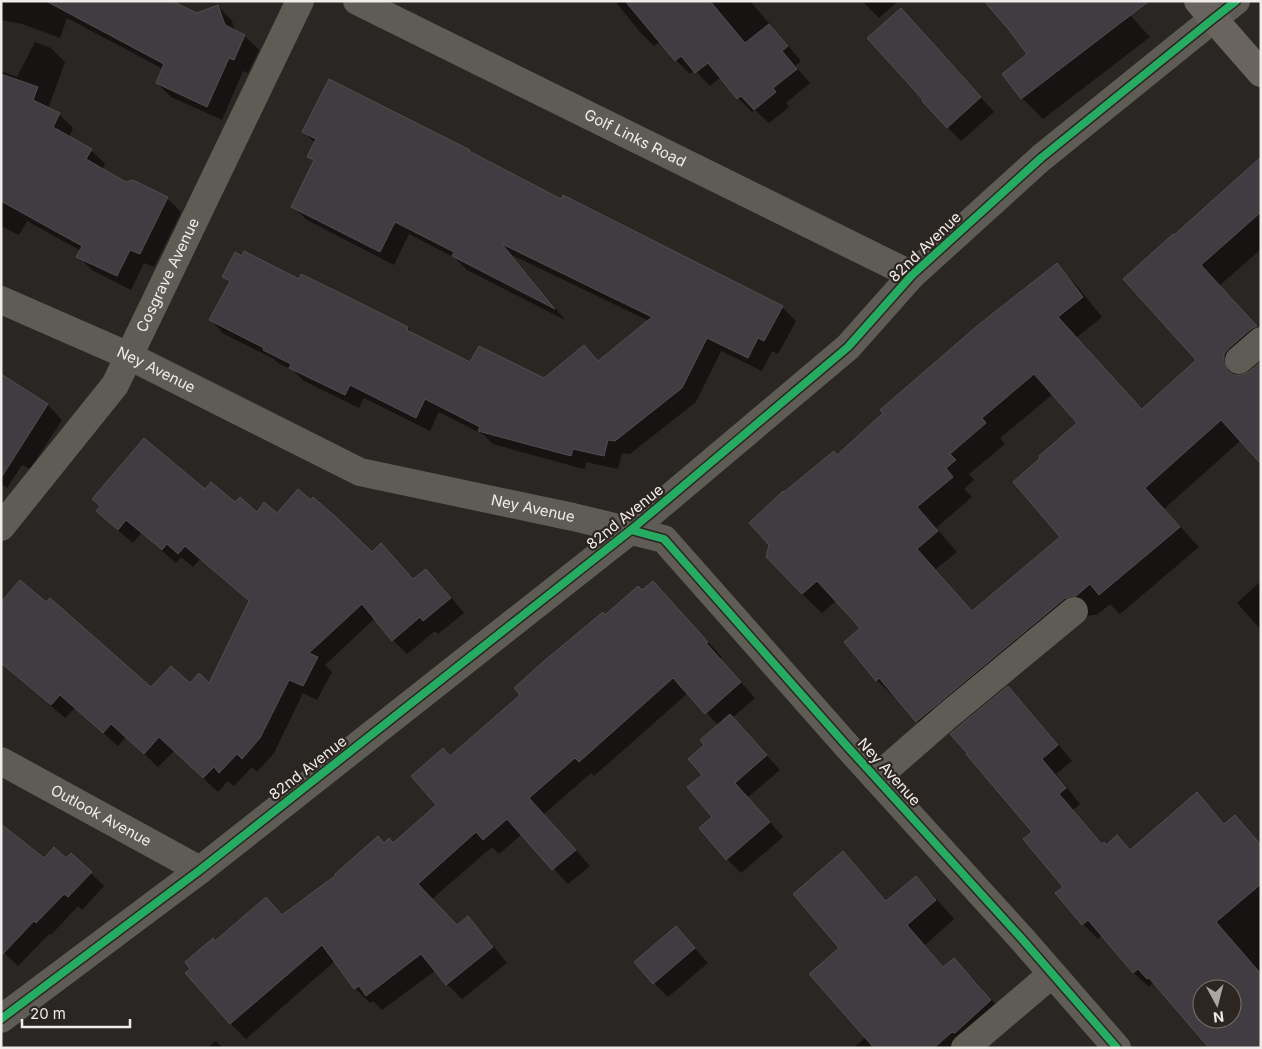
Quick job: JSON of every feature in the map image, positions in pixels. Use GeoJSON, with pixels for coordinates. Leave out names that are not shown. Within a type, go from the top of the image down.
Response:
{"type":"FeatureCollection","features":[{"type":"Feature","properties":{"kind":"main road"},"geometry":{"type":"LineString","coordinates":[[1205,10],[1261,73]]}},
{"type":"Feature","properties":{"kind":"street","name":"Cosgrave Avenue"},"geometry":{"type":"LineString","coordinates":[[1,526],[115,385],[300,1]]}},
{"type":"Feature","properties":{"kind":"street","name":"Golf Links Road"},"geometry":{"type":"LineString","coordinates":[[357,1],[912,275]]}},
{"type":"Feature","properties":{"kind":"street","name":"82nd Avenue"},"geometry":{"type":"LineString","coordinates":[[1,1019],[200,870],[631,530],[848,347],[912,275],[1205,10],[1236,1]]}},
{"type":"Feature","properties":{"kind":"street","name":"Ney Avenue"},"geometry":{"type":"LineString","coordinates":[[1,300],[129,356],[360,472],[573,517],[664,539],[1117,1048]]}},
{"type":"Feature","properties":{"kind":"street"},"geometry":{"type":"LineString","coordinates":[[1240,360],[1261,341]]}},
{"type":"Feature","properties":{"kind":"street"},"geometry":{"type":"LineString","coordinates":[[876,778],[954,710],[1074,611]]}},
{"type":"Feature","properties":{"kind":"street","name":"Outlook Avenue"},"geometry":{"type":"LineString","coordinates":[[1,761],[200,870]]}},
{"type":"Feature","properties":{"kind":"street"},"geometry":{"type":"LineString","coordinates":[[965,1048],[1052,974]]}},
{"type":"Feature","properties":{"kind":"building"},"geometry":{"type":"Polygon","coordinates":[[[46,1],[172,1],[197,13],[218,5],[225,25],[245,35],[234,60],[229,58],[207,107],[156,83],[164,64],[46,1]]]}},
{"type":"Feature","properties":{"kind":"building"},"geometry":{"type":"Polygon","coordinates":[[[625,1],[710,1],[745,43],[769,24],[788,46],[782,51],[797,69],[773,88],[776,92],[754,110],[741,96],[737,99],[708,63],[695,73],[681,56],[675,61],[625,1]]]}},
{"type":"Feature","properties":{"kind":"building"},"geometry":{"type":"Polygon","coordinates":[[[984,1],[1149,1],[1021,99],[1002,74],[1027,54],[984,1]]]}},
{"type":"Feature","properties":{"kind":"building"},"geometry":{"type":"Polygon","coordinates":[[[901,8],[981,97],[947,128],[867,38],[901,8]]]}},
{"type":"Feature","properties":{"kind":"building"},"geometry":{"type":"Polygon","coordinates":[[[1,74],[38,87],[33,100],[60,113],[53,127],[92,149],[86,159],[126,182],[133,180],[168,197],[140,254],[130,250],[117,276],[76,257],[82,246],[1,201],[1,74]]]}},
{"type":"Feature","properties":{"kind":"building"},"geometry":{"type":"Polygon","coordinates":[[[329,79],[470,150],[561,199],[563,195],[783,306],[764,341],[758,338],[748,358],[707,338],[682,388],[615,441],[608,440],[604,456],[573,449],[571,456],[478,431],[480,427],[425,399],[416,418],[350,385],[345,395],[289,368],[291,364],[209,320],[230,281],[222,277],[235,252],[242,256],[244,251],[299,279],[301,274],[336,291],[408,327],[407,330],[470,362],[479,346],[544,378],[584,345],[598,361],[652,317],[502,244],[555,309],[452,256],[454,252],[395,222],[380,252],[291,207],[314,160],[307,157],[316,139],[302,132],[329,79]]]}},
{"type":"Feature","properties":{"kind":"building"},"geometry":{"type":"Polygon","coordinates":[[[1261,157],[1261,212],[1201,265],[1257,326],[1229,348],[1224,354],[1224,362],[1228,371],[1234,375],[1241,375],[1249,372],[1261,362],[1261,464],[1221,420],[1145,488],[1180,527],[1099,595],[1090,584],[1076,596],[1064,599],[916,722],[879,678],[876,681],[844,642],[860,628],[817,581],[802,594],[766,557],[769,545],[749,523],[783,491],[834,451],[837,455],[883,413],[880,410],[977,326],[1057,263],[1083,297],[1058,317],[1142,409],[1196,360],[1123,279],[1261,157]],[[1034,374],[982,418],[986,423],[950,454],[956,460],[946,468],[953,477],[917,507],[938,531],[917,549],[972,611],[1060,537],[1013,482],[1077,423],[1034,374]]]}},
{"type":"Feature","properties":{"kind":"building"},"geometry":{"type":"Polygon","coordinates":[[[1,374],[48,404],[1,478],[1,374]]]}},
{"type":"Feature","properties":{"kind":"building"},"geometry":{"type":"Polygon","coordinates":[[[144,438],[205,489],[211,482],[235,502],[240,497],[257,512],[264,502],[277,513],[298,489],[311,500],[313,497],[372,552],[381,543],[413,579],[426,569],[451,598],[423,621],[420,617],[392,641],[362,604],[309,653],[318,657],[303,686],[289,680],[260,738],[242,759],[237,754],[219,773],[214,767],[203,778],[159,737],[144,754],[111,724],[103,733],[60,695],[51,705],[1,663],[1,602],[20,580],[46,602],[50,598],[151,687],[171,666],[190,683],[199,673],[209,683],[249,601],[185,546],[178,554],[167,544],[162,550],[126,520],[118,530],[96,511],[100,506],[92,499],[144,438]]]}},
{"type":"Feature","properties":{"kind":"building"},"geometry":{"type":"Polygon","coordinates":[[[653,581],[741,682],[705,714],[673,678],[579,762],[575,758],[529,798],[576,850],[552,870],[507,819],[483,840],[476,832],[418,884],[457,925],[468,916],[493,947],[446,985],[421,954],[366,996],[359,986],[354,989],[322,945],[230,1024],[185,973],[190,969],[185,962],[213,938],[215,941],[266,897],[282,915],[336,875],[378,836],[384,843],[389,838],[393,843],[436,805],[411,776],[443,748],[450,756],[520,695],[514,688],[544,661],[603,612],[605,615],[638,586],[642,590],[653,581]]]}},
{"type":"Feature","properties":{"kind":"building"},"geometry":{"type":"Polygon","coordinates":[[[1008,686],[1058,745],[1042,759],[1066,788],[1059,794],[1102,844],[1104,842],[1106,845],[1117,835],[1130,850],[1197,792],[1224,824],[1235,815],[1261,845],[1261,884],[1216,922],[1261,974],[1261,1048],[1209,1048],[1193,1029],[1242,1029],[1242,979],[1192,979],[1192,1028],[1149,978],[1147,979],[1138,969],[1133,973],[1088,920],[1082,925],[1055,893],[1063,887],[1023,839],[1032,832],[950,734],[1008,686]]]}},
{"type":"Feature","properties":{"kind":"building"},"geometry":{"type":"Polygon","coordinates":[[[730,714],[767,755],[735,783],[770,822],[726,860],[699,828],[712,817],[687,787],[702,775],[688,759],[704,745],[700,740],[730,714]]]}},
{"type":"Feature","properties":{"kind":"building"},"geometry":{"type":"Polygon","coordinates":[[[1,824],[44,858],[54,847],[66,858],[71,853],[92,872],[68,897],[64,894],[36,923],[34,921],[1,956],[1,824]]]}},
{"type":"Feature","properties":{"kind":"building"},"geometry":{"type":"Polygon","coordinates":[[[843,851],[886,901],[916,876],[936,900],[907,925],[943,967],[954,958],[991,1000],[955,1033],[952,1032],[934,1048],[874,1048],[809,974],[839,948],[793,894],[843,851]]]}},
{"type":"Feature","properties":{"kind":"building"},"geometry":{"type":"Polygon","coordinates":[[[676,926],[695,948],[653,984],[634,962],[676,926]]]}},
{"type":"Feature","properties":{"kind":"cycle path"},"geometry":{"type":"LineString","coordinates":[[1,1019],[200,870],[631,530],[848,347],[912,275],[1041,158],[1236,1]]}},
{"type":"Feature","properties":{"kind":"cycle path"},"geometry":{"type":"LineString","coordinates":[[631,530],[664,539],[1117,1048]]}}]}
